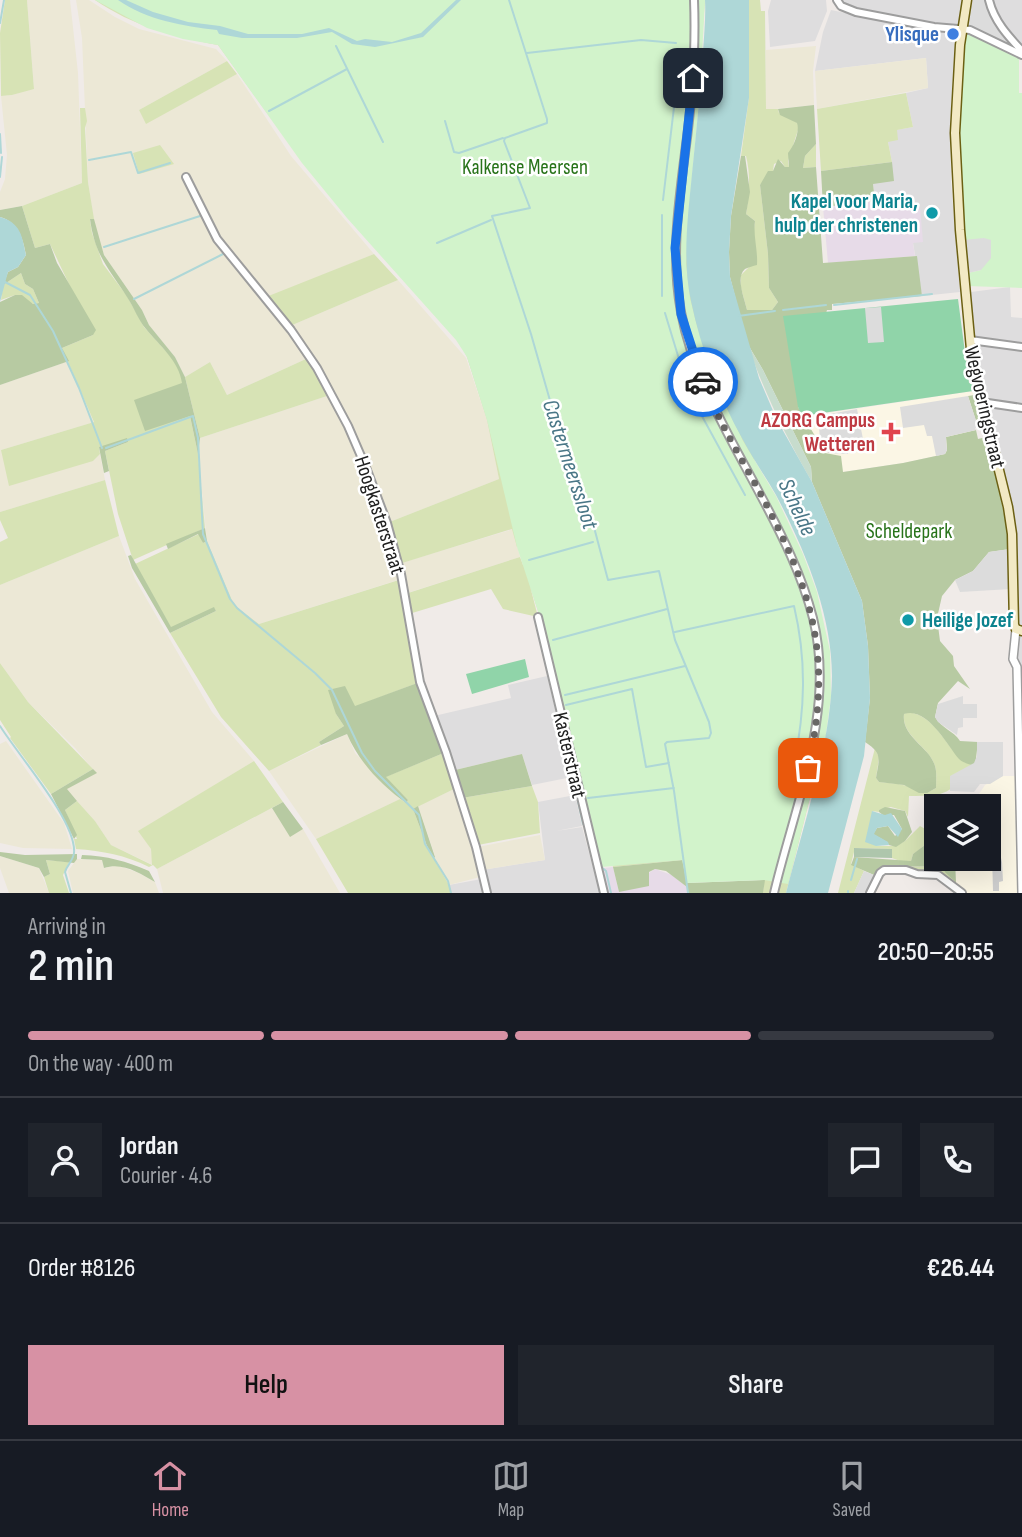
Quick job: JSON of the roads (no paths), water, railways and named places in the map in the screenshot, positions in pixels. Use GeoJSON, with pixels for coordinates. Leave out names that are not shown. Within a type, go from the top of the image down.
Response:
{"type":"FeatureCollection","features":[{"type":"Feature","properties":{"kind":"main road","name":"Wegvoeringstraat"},"geometry":{"type":"LineString","coordinates":[[967,0],[961,30],[955,154],[970,340],[981,402],[1008,507],[1012,534],[1014,625],[1019,630]]}},
{"type":"Feature","properties":{"kind":"street"},"geometry":{"type":"LineString","coordinates":[[694,0],[693,78],[675,248],[681,314],[707,391],[800,576],[814,620],[817,650],[818,694],[813,744],[774,893]]}},
{"type":"Feature","properties":{"kind":"street"},"geometry":{"type":"LineString","coordinates":[[836,0],[841,6],[856,12],[970,30],[1022,53]]}},
{"type":"Feature","properties":{"kind":"street"},"geometry":{"type":"LineString","coordinates":[[989,0],[992,12],[1022,53]]}},
{"type":"Feature","properties":{"kind":"street","name":"Hoogkasterstraat"},"geometry":{"type":"LineString","coordinates":[[186,177],[218,239],[291,330],[317,368],[348,426],[367,470],[387,523],[401,574],[420,682],[476,846],[487,893]]}},
{"type":"Feature","properties":{"kind":"street"},"geometry":{"type":"LineString","coordinates":[[970,340],[1022,347]]}},
{"type":"Feature","properties":{"kind":"street"},"geometry":{"type":"LineString","coordinates":[[981,402],[1022,408]]}},
{"type":"Feature","properties":{"kind":"street","name":"Kasterstraat"},"geometry":{"type":"LineString","coordinates":[[538,617],[604,893]]}},
{"type":"Feature","properties":{"kind":"street","name":"Wegvoeringstraat"},"geometry":{"type":"LineString","coordinates":[[1019,630],[1013,659],[1017,667],[1022,893]]}},
{"type":"Feature","properties":{"kind":"street"},"geometry":{"type":"LineString","coordinates":[[870,893],[884,870],[906,870],[917,874],[938,875],[962,893]]}},
{"type":"Feature","properties":{"kind":"water"},"geometry":{"type":"Polygon","coordinates":[[[118,0],[126,0],[153,12],[188,22],[220,26],[248,34],[302,34],[329,28],[357,41],[365,39],[392,42],[421,33],[456,0],[461,0],[423,37],[375,47],[352,44],[332,32],[297,38],[242,38],[219,34],[217,30],[178,24],[140,13],[118,0]]]}},
{"type":"Feature","properties":{"kind":"water","name":"Schelde"},"geometry":{"type":"Polygon","coordinates":[[[705,0],[749,0],[749,98],[731,216],[730,277],[759,378],[777,420],[812,482],[862,601],[868,646],[870,698],[864,756],[828,893],[786,893],[827,729],[832,676],[831,653],[822,605],[797,537],[776,495],[734,424],[719,390],[700,337],[688,285],[686,254],[705,0]]]}},
{"type":"Feature","properties":{"kind":"water"},"geometry":{"type":"Polygon","coordinates":[[[0,217],[16,227],[22,236],[26,255],[18,267],[8,272],[0,302],[0,217]]]}},
{"type":"Feature","properties":{"kind":"water"},"geometry":{"type":"Polygon","coordinates":[[[872,811],[885,815],[891,813],[902,829],[898,837],[888,826],[877,828],[874,834],[889,845],[876,846],[865,842],[872,811]]]}},
{"type":"Feature","properties":{"kind":"waterway"},"geometry":{"type":"LineString","coordinates":[[0,23],[4,0]]}},
{"type":"Feature","properties":{"kind":"waterway","name":"Castermeerssloot"},"geometry":{"type":"LineString","coordinates":[[509,0],[547,123],[505,138],[504,141],[530,208],[492,216],[531,334],[565,453],[595,531],[608,580],[659,571],[675,640],[709,722],[709,738],[665,744],[688,893]]}},
{"type":"Feature","properties":{"kind":"waterway"},"geometry":{"type":"LineString","coordinates":[[527,53],[641,40],[676,43]]}},
{"type":"Feature","properties":{"kind":"waterway"},"geometry":{"type":"LineString","coordinates":[[336,46],[383,142]]}},
{"type":"Feature","properties":{"kind":"waterway"},"geometry":{"type":"LineString","coordinates":[[663,200],[679,65]]}},
{"type":"Feature","properties":{"kind":"waterway"},"geometry":{"type":"LineString","coordinates":[[269,111],[347,69]]}},
{"type":"Feature","properties":{"kind":"waterway"},"geometry":{"type":"LineString","coordinates":[[445,121],[454,152],[459,153],[503,138]]}},
{"type":"Feature","properties":{"kind":"waterway"},"geometry":{"type":"LineString","coordinates":[[0,134],[1,153]]}},
{"type":"Feature","properties":{"kind":"waterway"},"geometry":{"type":"LineString","coordinates":[[89,160],[131,152],[138,173],[170,163]]}},
{"type":"Feature","properties":{"kind":"waterway"},"geometry":{"type":"LineString","coordinates":[[0,177],[2,157]]}},
{"type":"Feature","properties":{"kind":"waterway"},"geometry":{"type":"LineString","coordinates":[[662,215],[662,296]]}},
{"type":"Feature","properties":{"kind":"waterway"},"geometry":{"type":"LineString","coordinates":[[104,247],[200,216]]}},
{"type":"Feature","properties":{"kind":"waterway"},"geometry":{"type":"LineString","coordinates":[[437,243],[491,220]]}},
{"type":"Feature","properties":{"kind":"waterway"},"geometry":{"type":"LineString","coordinates":[[134,299],[223,254]]}},
{"type":"Feature","properties":{"kind":"waterway"},"geometry":{"type":"LineString","coordinates":[[5,282],[30,295],[53,331],[102,448]]}},
{"type":"Feature","properties":{"kind":"waterway"},"geometry":{"type":"LineString","coordinates":[[834,305],[932,294]]}},
{"type":"Feature","properties":{"kind":"waterway"},"geometry":{"type":"LineString","coordinates":[[783,310],[826,305]]}},
{"type":"Feature","properties":{"kind":"waterway"},"geometry":{"type":"LineString","coordinates":[[738,316],[775,311]]}},
{"type":"Feature","properties":{"kind":"waterway"},"geometry":{"type":"LineString","coordinates":[[665,313],[697,407],[745,495]]}},
{"type":"Feature","properties":{"kind":"waterway"},"geometry":{"type":"LineString","coordinates":[[775,415],[792,413]]}},
{"type":"Feature","properties":{"kind":"waterway"},"geometry":{"type":"LineString","coordinates":[[106,448],[193,416],[198,438],[203,534],[230,599],[332,690],[362,753],[375,771],[419,815],[425,844],[448,881],[451,893]]}},
{"type":"Feature","properties":{"kind":"waterway"},"geometry":{"type":"LineString","coordinates":[[529,560],[593,542]]}},
{"type":"Feature","properties":{"kind":"waterway"},"geometry":{"type":"LineString","coordinates":[[675,632],[794,606],[803,666],[800,725],[794,765]]}},
{"type":"Feature","properties":{"kind":"waterway"},"geometry":{"type":"LineString","coordinates":[[553,640],[667,609]]}},
{"type":"Feature","properties":{"kind":"waterway"},"geometry":{"type":"LineString","coordinates":[[548,642],[551,660]]}},
{"type":"Feature","properties":{"kind":"waterway"},"geometry":{"type":"LineString","coordinates":[[565,695],[685,666]]}},
{"type":"Feature","properties":{"kind":"waterway"},"geometry":{"type":"LineString","coordinates":[[566,705],[632,689],[646,767],[669,763]]}},
{"type":"Feature","properties":{"kind":"waterway"},"geometry":{"type":"LineString","coordinates":[[555,702],[572,773]]}},
{"type":"Feature","properties":{"kind":"waterway"},"geometry":{"type":"LineString","coordinates":[[565,716],[577,765]]}},
{"type":"Feature","properties":{"kind":"waterway"},"geometry":{"type":"LineString","coordinates":[[0,726],[45,789],[66,824],[74,853],[65,872],[71,893]]}},
{"type":"Feature","properties":{"kind":"waterway"},"geometry":{"type":"LineString","coordinates":[[573,778],[583,824]]}},
{"type":"Feature","properties":{"kind":"waterway"},"geometry":{"type":"LineString","coordinates":[[588,798],[674,788]]}},
{"type":"Feature","properties":{"kind":"waterway"},"geometry":{"type":"LineString","coordinates":[[851,880],[857,859]]}},
{"type":"Feature","properties":{"kind":"waterway"},"geometry":{"type":"LineString","coordinates":[[600,866],[606,871],[611,893]]}},
{"type":"Feature","properties":{"kind":"place","name":"Ylisque"},"geometry":{"type":"Point","coordinates":[953,34]}},
{"type":"Feature","properties":{"kind":"place","name":"Kapel voor Maria, hulp der christenen"},"geometry":{"type":"Point","coordinates":[932,213]}},
{"type":"Feature","properties":{"kind":"place","name":"AZORG Campus Wetteren"},"geometry":{"type":"Point","coordinates":[891,432]}},
{"type":"Feature","properties":{"kind":"place","name":"Heilige Jozef"},"geometry":{"type":"Point","coordinates":[908,620]}},
{"type":"Feature","properties":{"kind":"park label","name":"Kalkense Meersen"},"geometry":{"type":"Point","coordinates":[525,167]}},
{"type":"Feature","properties":{"kind":"park label","name":"Scheldepark"},"geometry":{"type":"Point","coordinates":[909,531]}}]}
